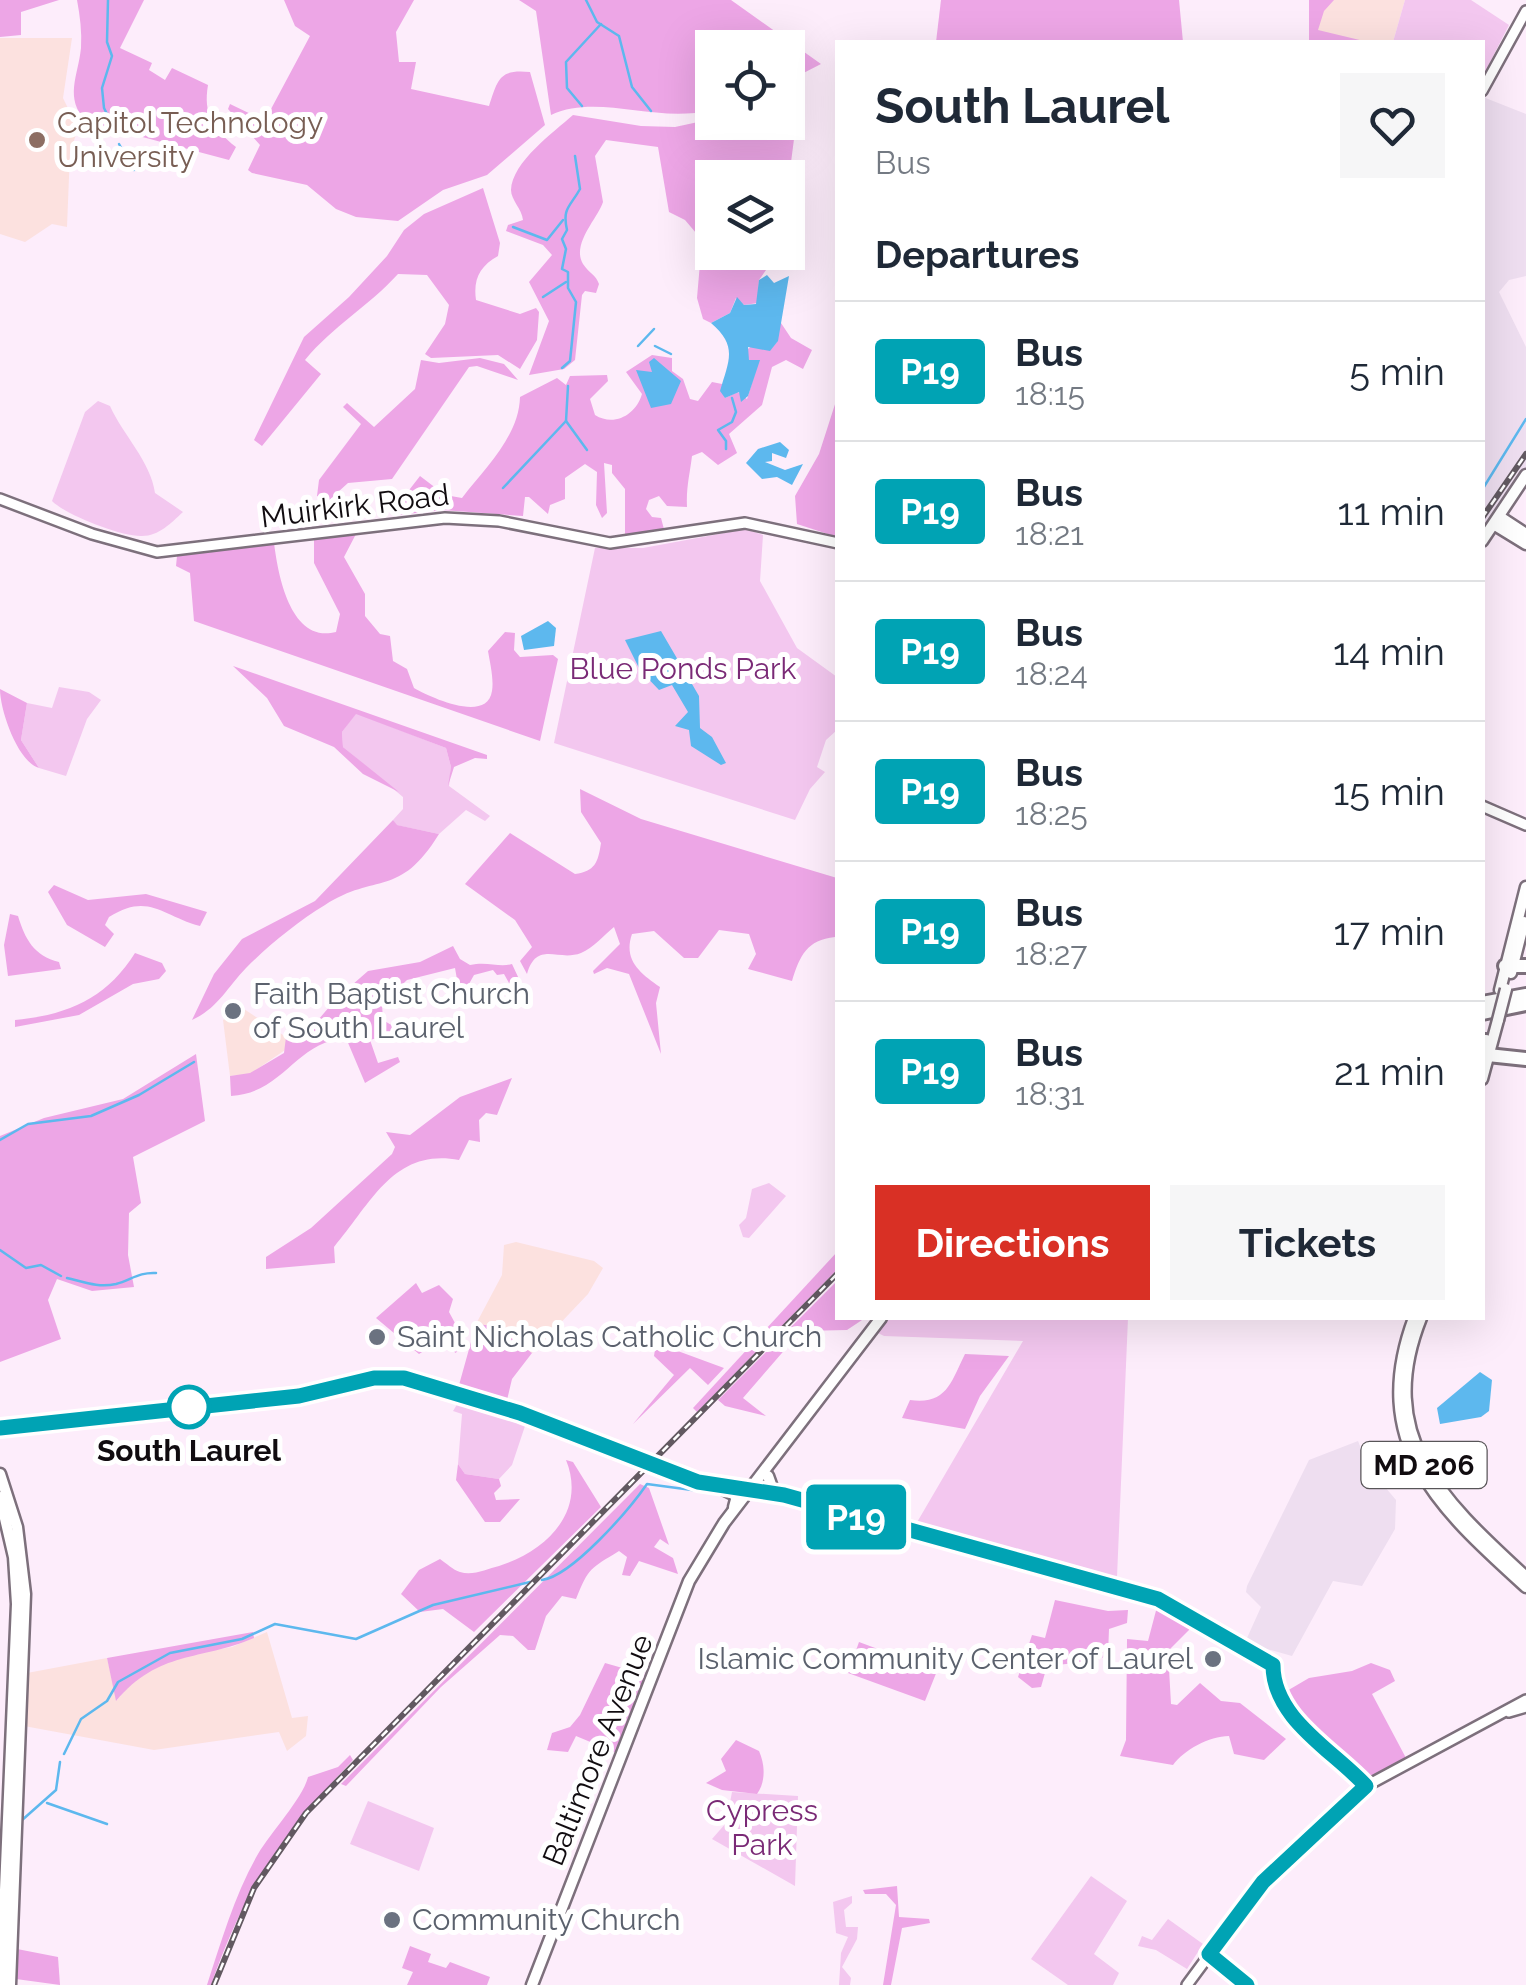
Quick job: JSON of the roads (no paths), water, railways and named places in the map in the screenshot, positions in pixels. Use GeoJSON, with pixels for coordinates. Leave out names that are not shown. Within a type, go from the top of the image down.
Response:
{"type":"FeatureCollection","features":[{"type":"Feature","properties":{"kind":"highway"},"geometry":{"type":"LineString","coordinates":[[1485,1002],[1526,995]]}},
{"type":"Feature","properties":{"kind":"highway"},"geometry":{"type":"LineString","coordinates":[[1490,1018],[1526,1004]]}},
{"type":"Feature","properties":{"kind":"highway"},"geometry":{"type":"LineString","coordinates":[[1485,1050],[1526,1059]]}},
{"type":"Feature","properties":{"kind":"main road"},"geometry":{"type":"LineString","coordinates":[[1485,86],[1526,11]]}},
{"type":"Feature","properties":{"kind":"main road"},"geometry":{"type":"LineString","coordinates":[[1485,538],[1526,475]]}},
{"type":"Feature","properties":{"kind":"main road","name":"Muirkirk Road"},"geometry":{"type":"LineString","coordinates":[[0,499],[92,534],[157,552],[445,518],[499,521],[622,544],[749,523],[835,542]]}},
{"type":"Feature","properties":{"kind":"main road"},"geometry":{"type":"LineString","coordinates":[[1497,521],[1526,534]]}},
{"type":"Feature","properties":{"kind":"main road"},"geometry":{"type":"LineString","coordinates":[[1497,521],[1526,544]]}},
{"type":"Feature","properties":{"kind":"main road"},"geometry":{"type":"LineString","coordinates":[[1485,810],[1526,827]]}},
{"type":"Feature","properties":{"kind":"main road"},"geometry":{"type":"LineString","coordinates":[[1515,965],[1526,887]]}},
{"type":"Feature","properties":{"kind":"main road"},"geometry":{"type":"LineString","coordinates":[[1485,1050],[1490,1018],[1515,965],[1526,914]]}},
{"type":"Feature","properties":{"kind":"main road","name":"Baltimore Avenue"},"geometry":{"type":"LineString","coordinates":[[532,1985],[707,1548],[880,1320]]}},
{"type":"Feature","properties":{"kind":"main road","name":"MD 206"},"geometry":{"type":"LineString","coordinates":[[1416,1320],[1399,1388],[1404,1433],[1429,1490],[1474,1540],[1526,1588]]}},
{"type":"Feature","properties":{"kind":"main road","name":"MD 206"},"geometry":{"type":"LineString","coordinates":[[1417,1320],[1406,1388],[1418,1449],[1448,1502],[1526,1577]]}},
{"type":"Feature","properties":{"kind":"main road","name":"Baltimore Avenue"},"geometry":{"type":"LineString","coordinates":[[688,1588],[813,1409]]}},
{"type":"Feature","properties":{"kind":"main road"},"geometry":{"type":"LineString","coordinates":[[0,1474],[17,1526],[25,1594],[10,1985]]}},
{"type":"Feature","properties":{"kind":"main road"},"geometry":{"type":"LineString","coordinates":[[768,1476],[774,1493]]}},
{"type":"Feature","properties":{"kind":"main road"},"geometry":{"type":"LineString","coordinates":[[714,1484],[738,1498],[724,1524]]}},
{"type":"Feature","properties":{"kind":"main road"},"geometry":{"type":"LineString","coordinates":[[0,1497],[11,1541],[17,1604],[2,1985]]}},
{"type":"Feature","properties":{"kind":"main road"},"geometry":{"type":"LineString","coordinates":[[1474,1540],[1478,1562],[1502,1566]]}},
{"type":"Feature","properties":{"kind":"main road"},"geometry":{"type":"LineString","coordinates":[[702,1566],[707,1548]]}},
{"type":"Feature","properties":{"kind":"main road"},"geometry":{"type":"LineString","coordinates":[[1186,1985],[1263,1882],[1374,1780],[1526,1703]]}},
{"type":"Feature","properties":{"kind":"water"},"geometry":{"type":"Polygon","coordinates":[[[767,275],[774,283],[789,276],[778,341],[770,351],[748,347],[749,360],[760,360],[748,396],[741,402],[739,392],[725,398],[720,391],[728,346],[711,323],[730,313],[737,297],[744,305],[756,304],[759,280],[767,275]]]}},
{"type":"Feature","properties":{"kind":"water"},"geometry":{"type":"Polygon","coordinates":[[[654,358],[681,381],[671,404],[651,408],[636,370],[652,372],[649,362],[654,358]]]}},
{"type":"Feature","properties":{"kind":"water"},"geometry":{"type":"Polygon","coordinates":[[[780,442],[789,450],[786,458],[772,453],[772,461],[765,462],[785,470],[803,464],[792,485],[777,477],[762,479],[746,463],[758,449],[780,442]]]}},
{"type":"Feature","properties":{"kind":"water"},"geometry":{"type":"Polygon","coordinates":[[[548,621],[556,628],[554,646],[524,650],[521,636],[548,621]]]}},
{"type":"Feature","properties":{"kind":"water"},"geometry":{"type":"Polygon","coordinates":[[[661,631],[699,696],[700,728],[712,737],[726,763],[721,765],[691,746],[689,730],[675,726],[688,712],[672,685],[659,690],[640,670],[625,640],[661,631]]]}},
{"type":"Feature","properties":{"kind":"water"},"geometry":{"type":"Polygon","coordinates":[[[1480,1372],[1492,1380],[1489,1411],[1481,1417],[1440,1424],[1437,1408],[1480,1372]]]}},
{"type":"Feature","properties":{"kind":"waterway"},"geometry":{"type":"LineString","coordinates":[[108,0],[107,42],[112,56],[102,88],[104,108],[117,134]]}},
{"type":"Feature","properties":{"kind":"waterway"},"geometry":{"type":"LineString","coordinates":[[586,0],[597,22],[619,36],[632,87],[651,111]]}},
{"type":"Feature","properties":{"kind":"waterway"},"geometry":{"type":"LineString","coordinates":[[582,106],[567,88],[566,62],[601,24]]}},
{"type":"Feature","properties":{"kind":"waterway"},"geometry":{"type":"LineString","coordinates":[[119,144],[134,170]]}},
{"type":"Feature","properties":{"kind":"waterway"},"geometry":{"type":"LineString","coordinates":[[562,368],[570,361],[576,302],[568,288],[568,272],[562,269],[566,212],[580,189],[575,156]]}},
{"type":"Feature","properties":{"kind":"waterway"},"geometry":{"type":"LineString","coordinates":[[513,227],[547,240],[563,220]]}},
{"type":"Feature","properties":{"kind":"waterway"},"geometry":{"type":"LineString","coordinates":[[543,297],[566,282]]}},
{"type":"Feature","properties":{"kind":"waterway"},"geometry":{"type":"LineString","coordinates":[[638,346],[654,329]]}},
{"type":"Feature","properties":{"kind":"waterway"},"geometry":{"type":"LineString","coordinates":[[655,346],[671,354]]}},
{"type":"Feature","properties":{"kind":"waterway"},"geometry":{"type":"LineString","coordinates":[[568,386],[566,421],[587,450]]}},
{"type":"Feature","properties":{"kind":"waterway"},"geometry":{"type":"LineString","coordinates":[[726,449],[726,441],[718,430],[732,422],[736,412],[732,398]]}},
{"type":"Feature","properties":{"kind":"waterway"},"geometry":{"type":"LineString","coordinates":[[1485,485],[1526,419]]}},
{"type":"Feature","properties":{"kind":"waterway"},"geometry":{"type":"LineString","coordinates":[[503,488],[566,421]]}},
{"type":"Feature","properties":{"kind":"waterway"},"geometry":{"type":"LineString","coordinates":[[0,1140],[28,1124],[91,1116],[139,1095],[194,1062]]}},
{"type":"Feature","properties":{"kind":"waterway"},"geometry":{"type":"LineString","coordinates":[[0,1250],[26,1268],[41,1265],[61,1276]]}},
{"type":"Feature","properties":{"kind":"waterway"},"geometry":{"type":"LineString","coordinates":[[67,1278],[109,1285],[156,1273]]}},
{"type":"Feature","properties":{"kind":"waterway"},"geometry":{"type":"LineString","coordinates":[[542,1580],[584,1555],[647,1484],[722,1494]]}},
{"type":"Feature","properties":{"kind":"waterway"},"geometry":{"type":"LineString","coordinates":[[64,1754],[81,1719],[107,1701],[118,1682],[170,1653],[242,1639],[275,1624],[356,1639],[433,1605],[530,1582]]}},
{"type":"Feature","properties":{"kind":"waterway"},"geometry":{"type":"LineString","coordinates":[[21,1821],[56,1790],[60,1762]]}},
{"type":"Feature","properties":{"kind":"waterway"},"geometry":{"type":"LineString","coordinates":[[47,1803],[107,1824]]}},
{"type":"Feature","properties":{"kind":"railway"},"geometry":{"type":"LineString","coordinates":[[1485,514],[1526,454]]}},
{"type":"Feature","properties":{"kind":"railway"},"geometry":{"type":"LineString","coordinates":[[214,1985],[254,1888],[306,1813],[835,1276]]}},
{"type":"Feature","properties":{"kind":"place","name":"Capitol Technology University"},"geometry":{"type":"Point","coordinates":[37,140]}},
{"type":"Feature","properties":{"kind":"place","name":"Faith Baptist Church of South Laurel"},"geometry":{"type":"Point","coordinates":[233,1011]}},
{"type":"Feature","properties":{"kind":"place","name":"Saint Nicholas Catholic Church"},"geometry":{"type":"Point","coordinates":[377,1337]}},
{"type":"Feature","properties":{"kind":"place","name":"South Laurel"},"geometry":{"type":"Point","coordinates":[189,1407]}},
{"type":"Feature","properties":{"kind":"place","name":"Islamic Community Center of Laurel"},"geometry":{"type":"Point","coordinates":[1213,1659]}},
{"type":"Feature","properties":{"kind":"place","name":"Community Church"},"geometry":{"type":"Point","coordinates":[392,1920]}},
{"type":"Feature","properties":{"kind":"park label","name":"Blue Ponds Park"},"geometry":{"type":"Point","coordinates":[683,669]}},
{"type":"Feature","properties":{"kind":"park label","name":"Cypress Park"},"geometry":{"type":"Point","coordinates":[762,1828]}}]}
